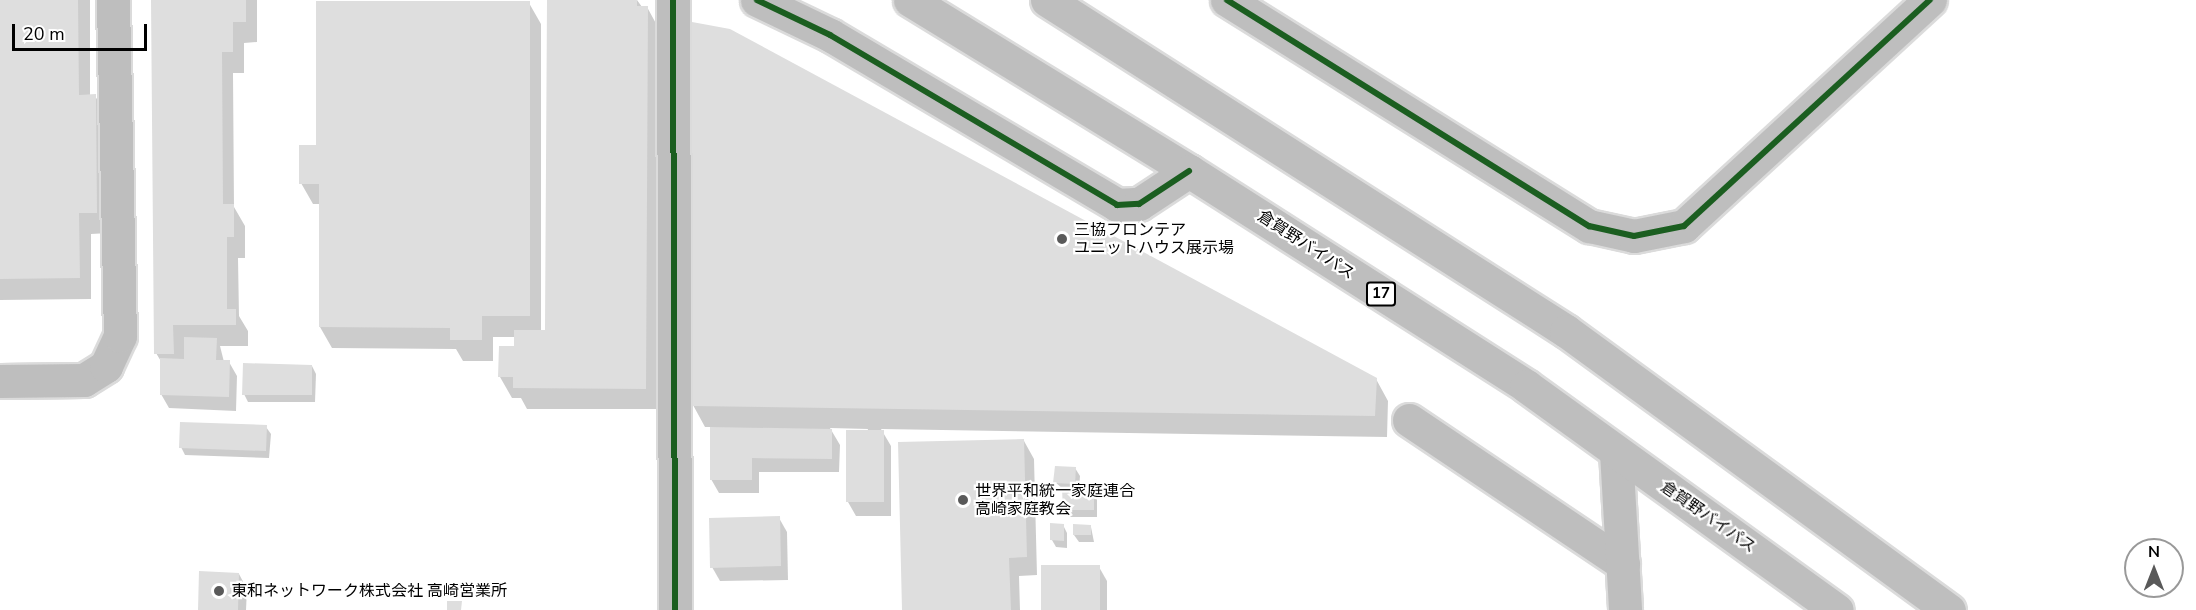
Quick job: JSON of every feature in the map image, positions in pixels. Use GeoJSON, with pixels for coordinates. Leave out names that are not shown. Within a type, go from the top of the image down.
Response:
{"type":"FeatureCollection","features":[{"type":"Feature","properties":{"kind":"main road"},"geometry":{"type":"LineString","coordinates":[[0,381],[84,380],[106,366],[120,336],[113,0]]}},
{"type":"Feature","properties":{"kind":"main road"},"geometry":{"type":"LineString","coordinates":[[673,0],[675,610]]}},
{"type":"Feature","properties":{"kind":"main road"},"geometry":{"type":"LineString","coordinates":[[757,0],[830,35],[1118,205],[1139,204],[1189,171]]}},
{"type":"Feature","properties":{"kind":"main road","name":"倉賀野バイパス"},"geometry":{"type":"LineString","coordinates":[[910,0],[1189,171],[1526,386],[1838,610]]}},
{"type":"Feature","properties":{"kind":"main road"},"geometry":{"type":"LineString","coordinates":[[1047,0],[1566,331],[1949,610]]}},
{"type":"Feature","properties":{"kind":"main road"},"geometry":{"type":"LineString","coordinates":[[1227,0],[1589,226],[1634,236],[1684,226],[1930,0]]}},
{"type":"Feature","properties":{"kind":"main road"},"geometry":{"type":"LineString","coordinates":[[1408,420],[1623,564]]}},
{"type":"Feature","properties":{"kind":"main road"},"geometry":{"type":"LineString","coordinates":[[1616,452],[1625,610]]}},
{"type":"Feature","properties":{"kind":"building"},"geometry":{"type":"Polygon","coordinates":[[[0,0],[78,0],[79,95],[96,94],[97,213],[79,213],[80,278],[0,279],[0,0]]]}},
{"type":"Feature","properties":{"kind":"building"},"geometry":{"type":"Polygon","coordinates":[[[151,0],[246,0],[246,22],[233,22],[233,52],[222,52],[223,204],[234,204],[234,237],[227,237],[227,309],[236,309],[236,325],[173,325],[174,354],[154,354],[151,0]]]}},
{"type":"Feature","properties":{"kind":"building"},"geometry":{"type":"Polygon","coordinates":[[[547,0],[637,0],[637,6],[648,6],[646,389],[513,388],[513,377],[498,377],[499,346],[514,346],[514,330],[545,330],[547,0]]]}},
{"type":"Feature","properties":{"kind":"building"},"geometry":{"type":"Polygon","coordinates":[[[316,1],[530,1],[530,316],[482,316],[482,340],[450,340],[450,328],[319,327],[319,184],[299,184],[299,145],[316,145],[316,1]]]}},
{"type":"Feature","properties":{"kind":"building"},"geometry":{"type":"Polygon","coordinates":[[[692,22],[730,29],[1377,378],[1375,416],[692,406],[692,22]]]}},
{"type":"Feature","properties":{"kind":"building"},"geometry":{"type":"Polygon","coordinates":[[[184,337],[217,338],[216,360],[230,360],[229,397],[160,395],[160,358],[184,359],[184,337]]]}},
{"type":"Feature","properties":{"kind":"building"},"geometry":{"type":"Polygon","coordinates":[[[243,363],[312,365],[312,395],[242,395],[243,363]]]}},
{"type":"Feature","properties":{"kind":"building"},"geometry":{"type":"Polygon","coordinates":[[[180,422],[267,425],[266,451],[179,448],[180,422]]]}},
{"type":"Feature","properties":{"kind":"building"},"geometry":{"type":"Polygon","coordinates":[[[710,427],[832,429],[832,459],[752,458],[752,480],[710,480],[710,427]]]}},
{"type":"Feature","properties":{"kind":"building"},"geometry":{"type":"Polygon","coordinates":[[[846,430],[884,430],[884,502],[846,502],[846,430]]]}},
{"type":"Feature","properties":{"kind":"building","name":"世界平和統一家庭連合 高崎家庭教会"},"geometry":{"type":"Polygon","coordinates":[[[1024,439],[1027,557],[1009,558],[1011,610],[902,610],[898,442],[1024,439]]]}},
{"type":"Feature","properties":{"kind":"building"},"geometry":{"type":"Polygon","coordinates":[[[1055,466],[1076,467],[1075,484],[1053,483],[1055,466]]]}},
{"type":"Feature","properties":{"kind":"building"},"geometry":{"type":"Polygon","coordinates":[[[1062,489],[1094,489],[1094,510],[1063,510],[1062,489]]]}},
{"type":"Feature","properties":{"kind":"building"},"geometry":{"type":"Polygon","coordinates":[[[780,516],[781,566],[710,568],[709,518],[780,516]]]}},
{"type":"Feature","properties":{"kind":"building"},"geometry":{"type":"Polygon","coordinates":[[[1050,523],[1064,524],[1064,541],[1050,540],[1050,523]]]}},
{"type":"Feature","properties":{"kind":"building"},"geometry":{"type":"Polygon","coordinates":[[[1073,524],[1091,525],[1091,535],[1073,535],[1073,524]]]}},
{"type":"Feature","properties":{"kind":"building"},"geometry":{"type":"Polygon","coordinates":[[[1041,565],[1100,565],[1100,610],[1041,610],[1041,565]]]}},
{"type":"Feature","properties":{"kind":"building","name":"東和ネットワーク株式会社 高崎営業所"},"geometry":{"type":"Polygon","coordinates":[[[199,571],[239,573],[238,610],[198,610],[199,571]]]}},
{"type":"Feature","properties":{"kind":"building"},"geometry":{"type":"Polygon","coordinates":[[[447,601],[462,601],[461,610],[447,610],[447,601]]]}},
{"type":"Feature","properties":{"kind":"cycle path"},"geometry":{"type":"LineString","coordinates":[[673,0],[675,610]]}},
{"type":"Feature","properties":{"kind":"cycle path"},"geometry":{"type":"LineString","coordinates":[[757,0],[830,35],[1117,205],[1139,204],[1189,171]]}},
{"type":"Feature","properties":{"kind":"cycle path"},"geometry":{"type":"LineString","coordinates":[[1227,0],[1589,226],[1634,236],[1684,226],[1930,0]]}},
{"type":"Feature","properties":{"kind":"place","name":"三協フロンテア ユニットハウス展示場"},"geometry":{"type":"Point","coordinates":[1062,239]}},
{"type":"Feature","properties":{"kind":"place","name":"世界平和統一家庭連合 高崎家庭教会"},"geometry":{"type":"Point","coordinates":[963,500]}},
{"type":"Feature","properties":{"kind":"place","name":"東和ネットワーク株式会社 高崎営業所"},"geometry":{"type":"Point","coordinates":[219,591]}}]}
